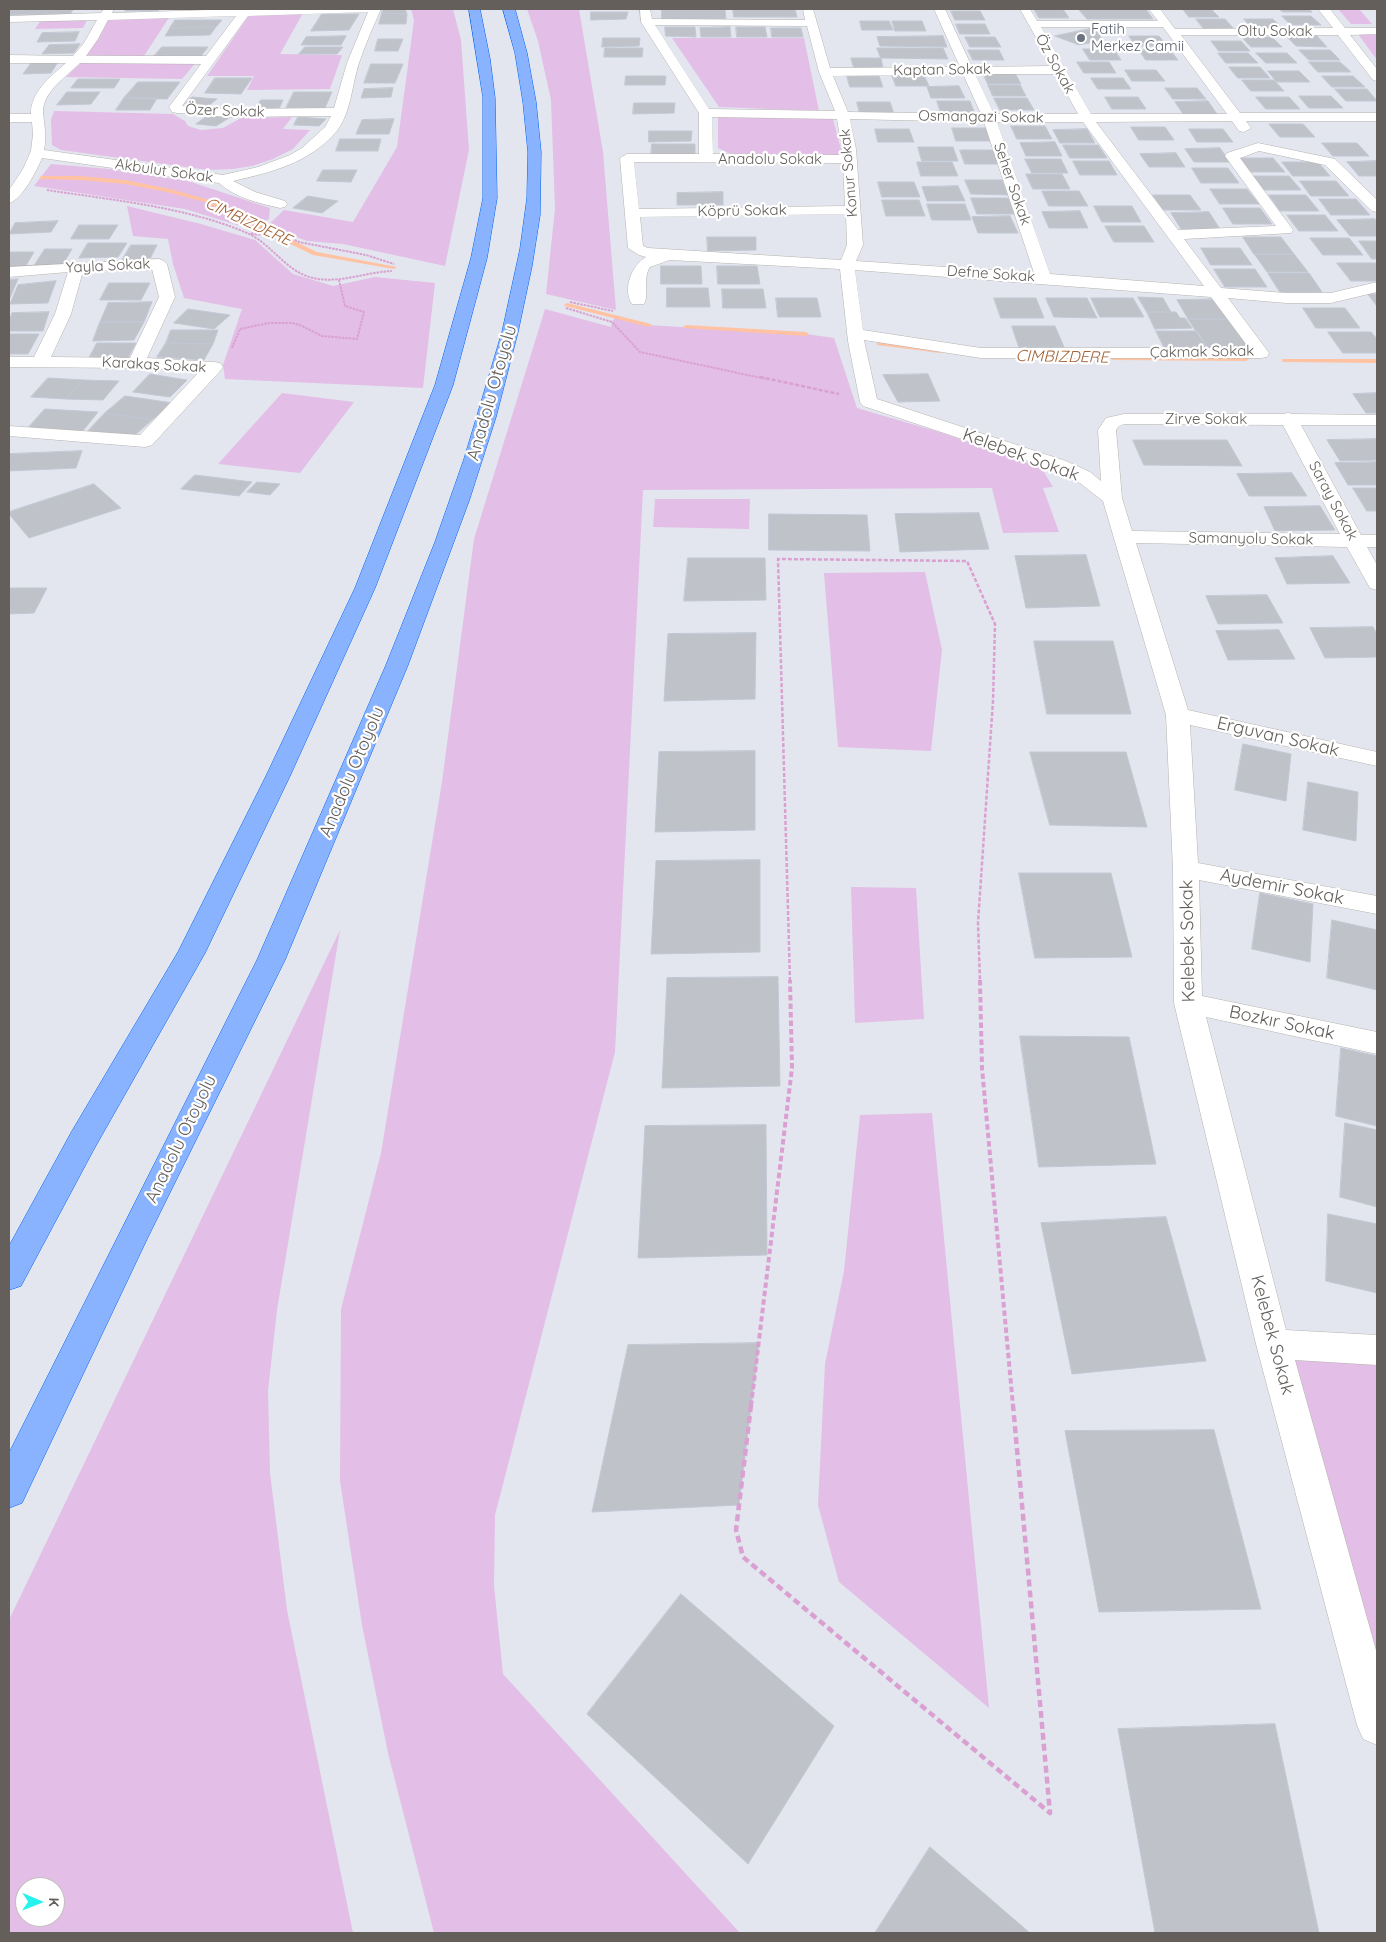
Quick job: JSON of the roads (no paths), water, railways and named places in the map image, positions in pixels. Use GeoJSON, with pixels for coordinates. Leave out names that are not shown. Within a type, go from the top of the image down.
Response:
{"type":"FeatureCollection","features":[{"type":"Feature","properties":{"kind":"highway"},"geometry":{"type":"LineString","coordinates":[[9,1276],[83,1140],[191,953],[278,776],[365,588],[444,385],[480,258],[490,198],[489,98],[483,50],[474,9]]}},
{"type":"Feature","properties":{"kind":"highway","name":"Anadolu Otoyolu"},"geometry":{"type":"LineString","coordinates":[[9,1491],[173,1154],[270,962],[383,700],[428,590],[466,486],[497,387],[525,265],[534,198],[534,150],[528,98],[521,56],[509,9]]}},
{"type":"Feature","properties":{"kind":"street"},"geometry":{"type":"LineString","coordinates":[[9,19],[106,12],[375,9]]}},
{"type":"Feature","properties":{"kind":"street","name":"Akbulut Sokak"},"geometry":{"type":"LineString","coordinates":[[36,154],[223,179],[262,170],[301,154],[321,140],[332,128],[339,112],[353,63],[375,9]]}},
{"type":"Feature","properties":{"kind":"street"},"geometry":{"type":"LineString","coordinates":[[645,9],[647,22],[705,112]]}},
{"type":"Feature","properties":{"kind":"street","name":"Konur Sokak"},"geometry":{"type":"LineString","coordinates":[[808,9],[825,72],[844,116],[855,245],[847,265],[856,337]]}},
{"type":"Feature","properties":{"kind":"street","name":"Seher Sokak"},"geometry":{"type":"LineString","coordinates":[[940,9],[989,118],[1044,278]]}},
{"type":"Feature","properties":{"kind":"street","name":"Öz Sokak"},"geometry":{"type":"LineString","coordinates":[[1025,9],[1087,118]]}},
{"type":"Feature","properties":{"kind":"street"},"geometry":{"type":"LineString","coordinates":[[1155,9],[1258,146]]}},
{"type":"Feature","properties":{"kind":"street"},"geometry":{"type":"LineString","coordinates":[[1324,9],[1377,77]]}},
{"type":"Feature","properties":{"kind":"street","name":"Özer Sokak"},"geometry":{"type":"LineString","coordinates":[[246,11],[175,107],[178,109],[228,113],[339,112]]}},
{"type":"Feature","properties":{"kind":"street"},"geometry":{"type":"LineString","coordinates":[[9,199],[14,185],[29,171],[36,154],[40,133],[37,108],[44,94],[79,58],[92,41],[106,12]]}},
{"type":"Feature","properties":{"kind":"street"},"geometry":{"type":"LineString","coordinates":[[20,31],[30,18]]}},
{"type":"Feature","properties":{"kind":"street"},"geometry":{"type":"LineString","coordinates":[[647,22],[811,23]]}},
{"type":"Feature","properties":{"kind":"street","name":"Oltu Sokak"},"geometry":{"type":"LineString","coordinates":[[1033,24],[1340,31],[1377,30]]}},
{"type":"Feature","properties":{"kind":"street"},"geometry":{"type":"LineString","coordinates":[[9,59],[209,60]]}},
{"type":"Feature","properties":{"kind":"street","name":"Kaptan Sokak"},"geometry":{"type":"LineString","coordinates":[[825,72],[1058,70]]}},
{"type":"Feature","properties":{"kind":"street","name":"Osmangazi Sokak"},"geometry":{"type":"LineString","coordinates":[[705,112],[989,118],[1377,117]]}},
{"type":"Feature","properties":{"kind":"street","name":"Anadolu Sokak"},"geometry":{"type":"LineString","coordinates":[[705,112],[706,158],[849,160]]}},
{"type":"Feature","properties":{"kind":"street"},"geometry":{"type":"LineString","coordinates":[[9,118],[37,118]]}},
{"type":"Feature","properties":{"kind":"street","name":"Çakmak Sokak"},"geometry":{"type":"LineString","coordinates":[[856,337],[981,352],[1261,353],[1087,118]]}},
{"type":"Feature","properties":{"kind":"street"},"geometry":{"type":"LineString","coordinates":[[1174,235],[1286,230],[1232,156],[1258,146],[1330,162],[1377,208]]}},
{"type":"Feature","properties":{"kind":"street"},"geometry":{"type":"LineString","coordinates":[[670,256],[644,252],[636,248],[628,158],[706,158]]}},
{"type":"Feature","properties":{"kind":"street"},"geometry":{"type":"LineString","coordinates":[[9,171],[29,171]]}},
{"type":"Feature","properties":{"kind":"street"},"geometry":{"type":"LineString","coordinates":[[223,179],[232,188],[248,195],[280,204]]}},
{"type":"Feature","properties":{"kind":"street","name":"Köprü Sokak"},"geometry":{"type":"LineString","coordinates":[[632,213],[853,210]]}},
{"type":"Feature","properties":{"kind":"street","name":"Defne Sokak"},"geometry":{"type":"LineString","coordinates":[[638,301],[636,281],[642,266],[655,258],[670,256],[1044,278],[1286,298],[1331,298],[1377,287]]}},
{"type":"Feature","properties":{"kind":"street","name":"Yayla Sokak"},"geometry":{"type":"LineString","coordinates":[[9,272],[160,264],[167,297],[136,363]]}},
{"type":"Feature","properties":{"kind":"street"},"geometry":{"type":"LineString","coordinates":[[40,362],[64,314],[77,267]]}},
{"type":"Feature","properties":{"kind":"street","name":"Kelebek Sokak"},"geometry":{"type":"LineString","coordinates":[[856,337],[869,402],[1058,465],[1083,476],[1112,498],[1178,715],[1186,869],[1188,1003],[1273,1344],[1377,1724]]}},
{"type":"Feature","properties":{"kind":"street","name":"Karakaş Sokak"},"geometry":{"type":"LineString","coordinates":[[9,362],[136,363],[214,367],[146,441],[9,431]]}},
{"type":"Feature","properties":{"kind":"street","name":"Zirve Sokak"},"geometry":{"type":"LineString","coordinates":[[1112,498],[1107,430],[1112,422],[1124,419],[1288,418],[1377,420]]}},
{"type":"Feature","properties":{"kind":"street","name":"Saray Sokak"},"geometry":{"type":"LineString","coordinates":[[1288,418],[1377,584]]}},
{"type":"Feature","properties":{"kind":"street","name":"Samanyolu Sokak"},"geometry":{"type":"LineString","coordinates":[[1124,537],[1377,541]]}},
{"type":"Feature","properties":{"kind":"street","name":"Erguvan Sokak"},"geometry":{"type":"LineString","coordinates":[[1178,715],[1377,759]]}},
{"type":"Feature","properties":{"kind":"street","name":"Aydemir Sokak"},"geometry":{"type":"LineString","coordinates":[[1186,869],[1377,906]]}},
{"type":"Feature","properties":{"kind":"street","name":"Bozkır Sokak"},"geometry":{"type":"LineString","coordinates":[[1188,1003],[1377,1043]]}},
{"type":"Feature","properties":{"kind":"street"},"geometry":{"type":"LineString","coordinates":[[1273,1344],[1377,1350]]}},
{"type":"Feature","properties":{"kind":"waterway","name":"CIMBIZDERE"},"geometry":{"type":"LineString","coordinates":[[41,178],[80,178],[125,182],[168,190],[207,201],[315,254],[394,267]]}},
{"type":"Feature","properties":{"kind":"waterway","name":"CIMBIZDERE"},"geometry":{"type":"LineString","coordinates":[[567,305],[649,325]]}},
{"type":"Feature","properties":{"kind":"waterway","name":"CIMBIZDERE"},"geometry":{"type":"LineString","coordinates":[[686,327],[806,334]]}},
{"type":"Feature","properties":{"kind":"waterway","name":"CIMBIZDERE"},"geometry":{"type":"LineString","coordinates":[[879,344],[940,351]]}},
{"type":"Feature","properties":{"kind":"waterway","name":"CIMBIZDERE"},"geometry":{"type":"LineString","coordinates":[[1113,358],[1246,359]]}},
{"type":"Feature","properties":{"kind":"waterway","name":"CIMBIZDERE"},"geometry":{"type":"LineString","coordinates":[[1284,360],[1377,361]]}},
{"type":"Feature","properties":{"kind":"place","name":"Fatih Merkez Camii"},"geometry":{"type":"Point","coordinates":[1081,38]}}]}
